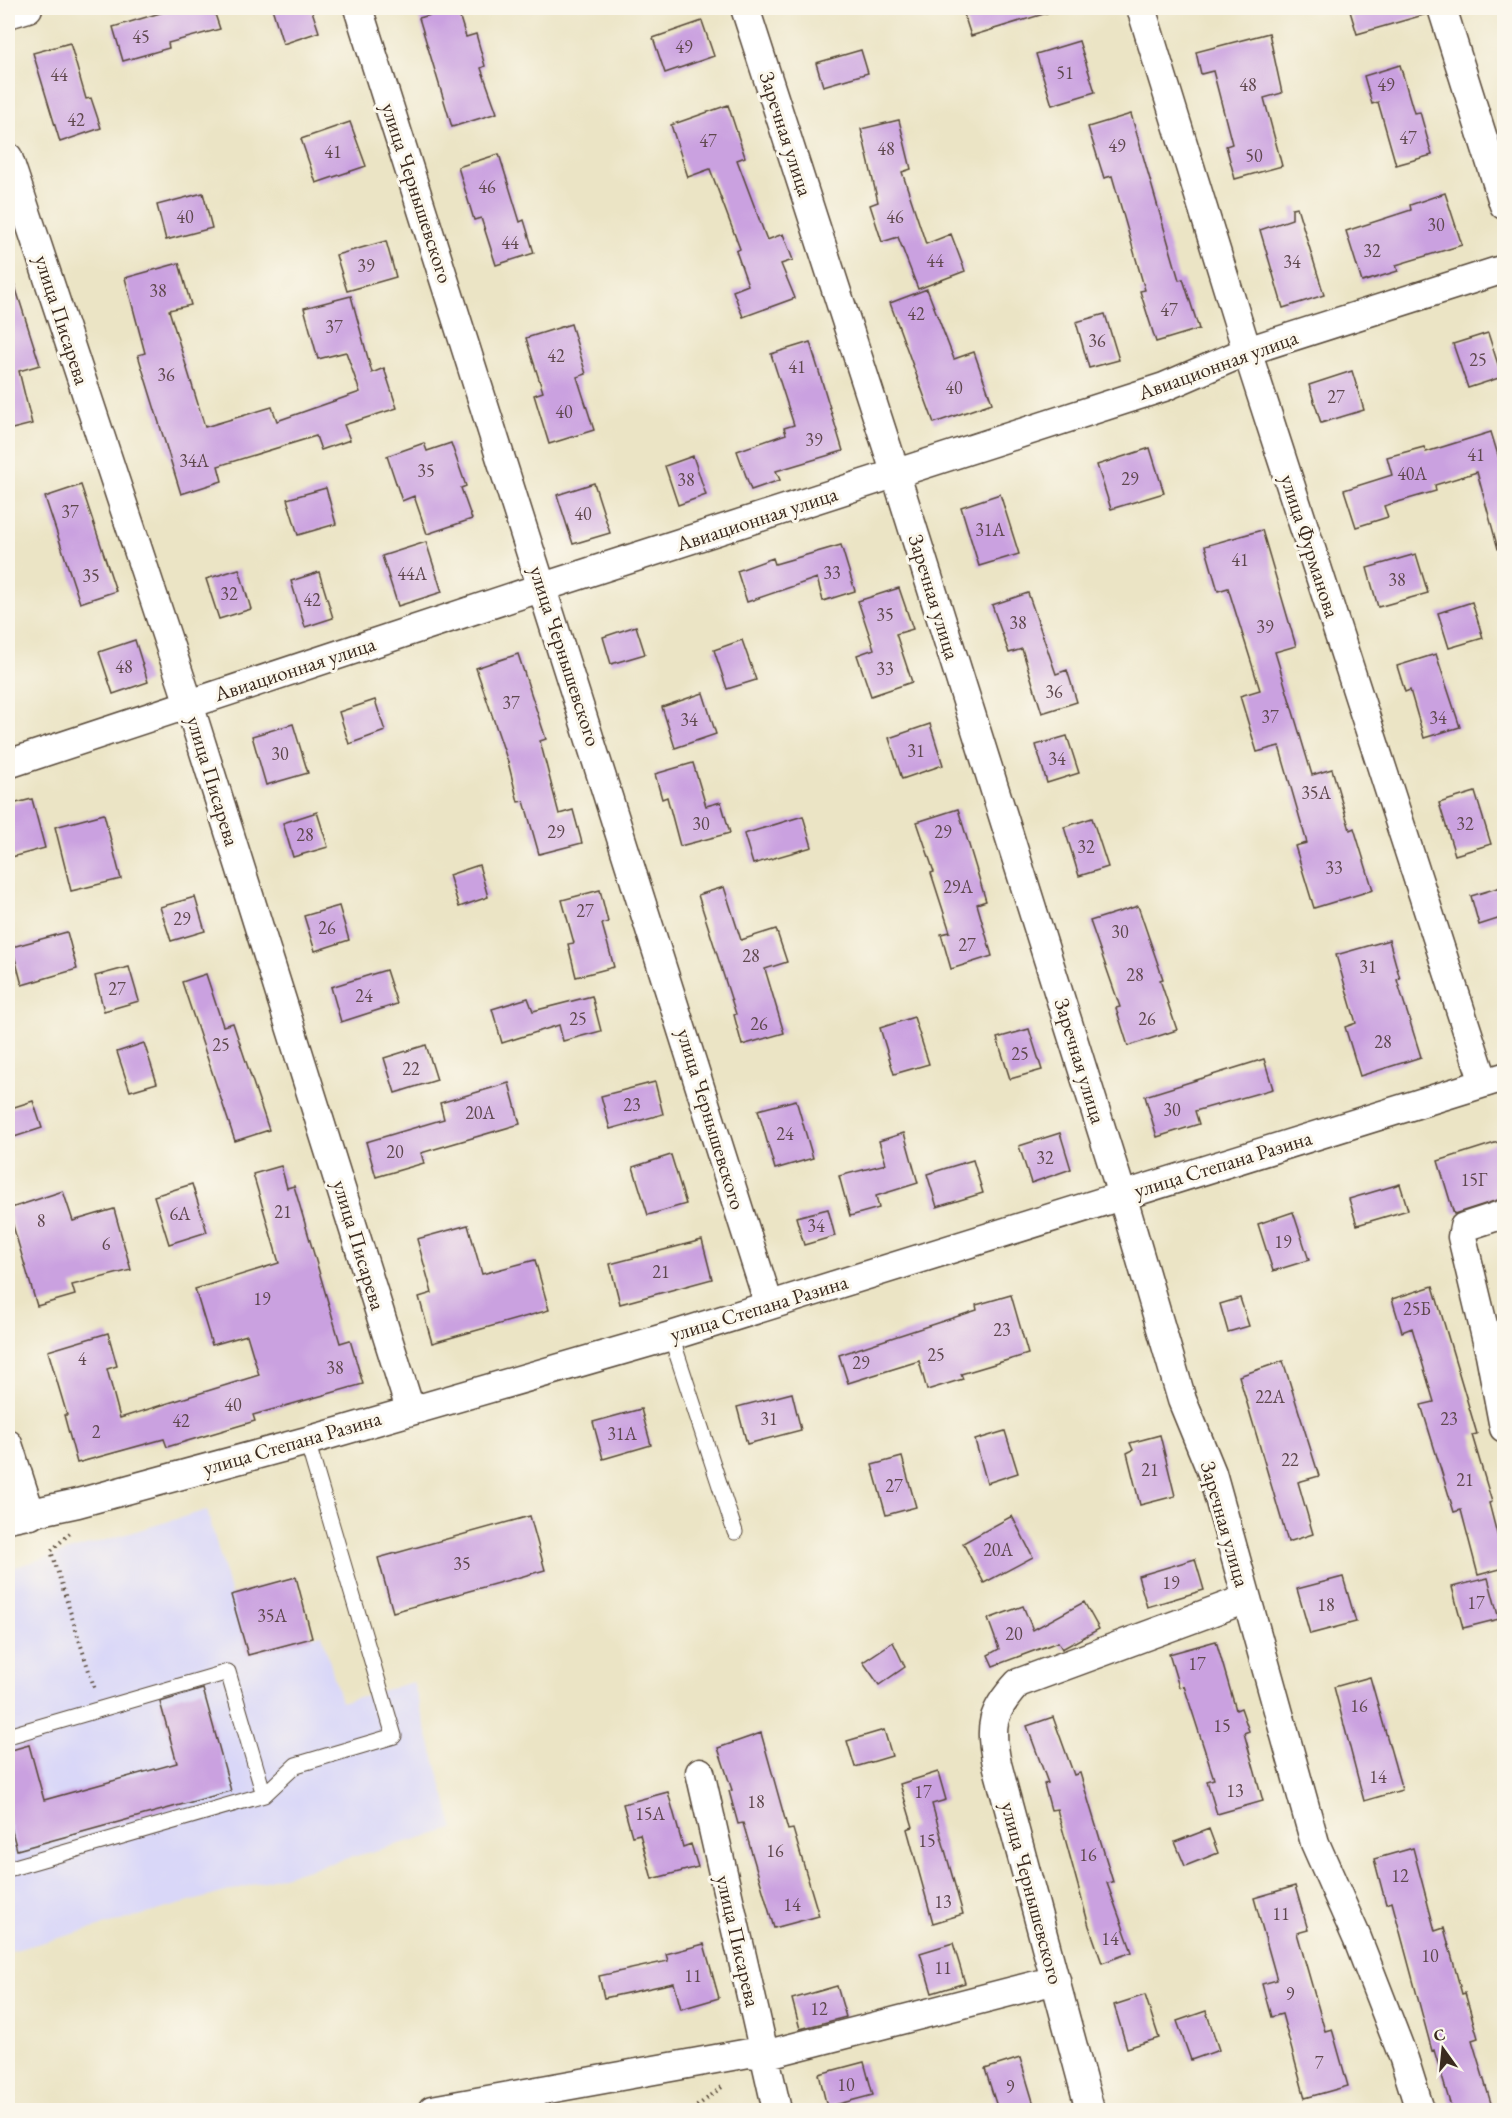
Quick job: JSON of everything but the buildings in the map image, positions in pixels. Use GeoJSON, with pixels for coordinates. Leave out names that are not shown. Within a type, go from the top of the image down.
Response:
{"type":"FeatureCollection","features":[{"type":"Feature","properties":{"kind":"street"},"geometry":{"type":"LineString","coordinates":[[8,14],[27,8]]}},
{"type":"Feature","properties":{"kind":"street","name":"улица Чернышевского"},"geometry":{"type":"LineString","coordinates":[[358,8],[769,1305]]}},
{"type":"Feature","properties":{"kind":"street","name":"Заречная улица"},"geometry":{"type":"LineString","coordinates":[[745,8],[896,475],[1122,1195],[1182,1400],[1212,1473],[1315,1843],[1357,1938],[1404,2059],[1420,2110]]}},
{"type":"Feature","properties":{"kind":"street","name":"улица Фурманова"},"geometry":{"type":"LineString","coordinates":[[1141,8],[1247,351],[1494,1080]]}},
{"type":"Feature","properties":{"kind":"street"},"geometry":{"type":"LineString","coordinates":[[1442,8],[1504,205]]}},
{"type":"Feature","properties":{"kind":"street","name":"улица Писарева"},"geometry":{"type":"LineString","coordinates":[[8,157],[189,704],[410,1410]]}},
{"type":"Feature","properties":{"kind":"street","name":"Авиационная улица"},"geometry":{"type":"LineString","coordinates":[[8,764],[543,587],[1164,387],[1247,351],[1504,269]]}},
{"type":"Feature","properties":{"kind":"street","name":"улица Степана Разина"},"geometry":{"type":"LineString","coordinates":[[19,1516],[307,1441],[670,1336],[1494,1080]]}},
{"type":"Feature","properties":{"kind":"street"},"geometry":{"type":"LineString","coordinates":[[1504,1214],[1464,1227],[1462,1237],[1497,1352],[1504,1428]]}},
{"type":"Feature","properties":{"kind":"street"},"geometry":{"type":"LineString","coordinates":[[8,1444],[19,1516]]}},
{"type":"Feature","properties":{"kind":"street","name":"улица Чернышевского"},"geometry":{"type":"LineString","coordinates":[[1090,2110],[992,1740],[993,1718],[1001,1701],[1018,1683],[1246,1599]]}},
{"type":"Feature","properties":{"kind":"street","name":"улица Писарева"},"geometry":{"type":"LineString","coordinates":[[700,1772],[777,2110]]}},
{"type":"Feature","properties":{"kind":"street"},"geometry":{"type":"LineString","coordinates":[[432,2110],[749,2053],[764,2055],[1056,1980]]}},
{"type":"Feature","properties":{"kind":"lane"},"geometry":{"type":"LineString","coordinates":[[670,1336],[735,1532]]}},
{"type":"Feature","properties":{"kind":"lane"},"geometry":{"type":"LineString","coordinates":[[8,1869],[264,1795],[296,1765],[394,1736],[307,1441]]}},
{"type":"Feature","properties":{"kind":"lane"},"geometry":{"type":"LineString","coordinates":[[8,1736],[228,1672],[264,1795]]}},
{"type":"Feature","properties":{"kind":"path"},"geometry":{"type":"LineString","coordinates":[[51,1551],[97,1695]]}},
{"type":"Feature","properties":{"kind":"shaded area"},"geometry":{"type":"Polygon","coordinates":[[[207,1510],[248,1655],[322,1634],[341,1702],[413,1682],[454,1829],[8,1952],[8,1569],[207,1510]]]}}]}
